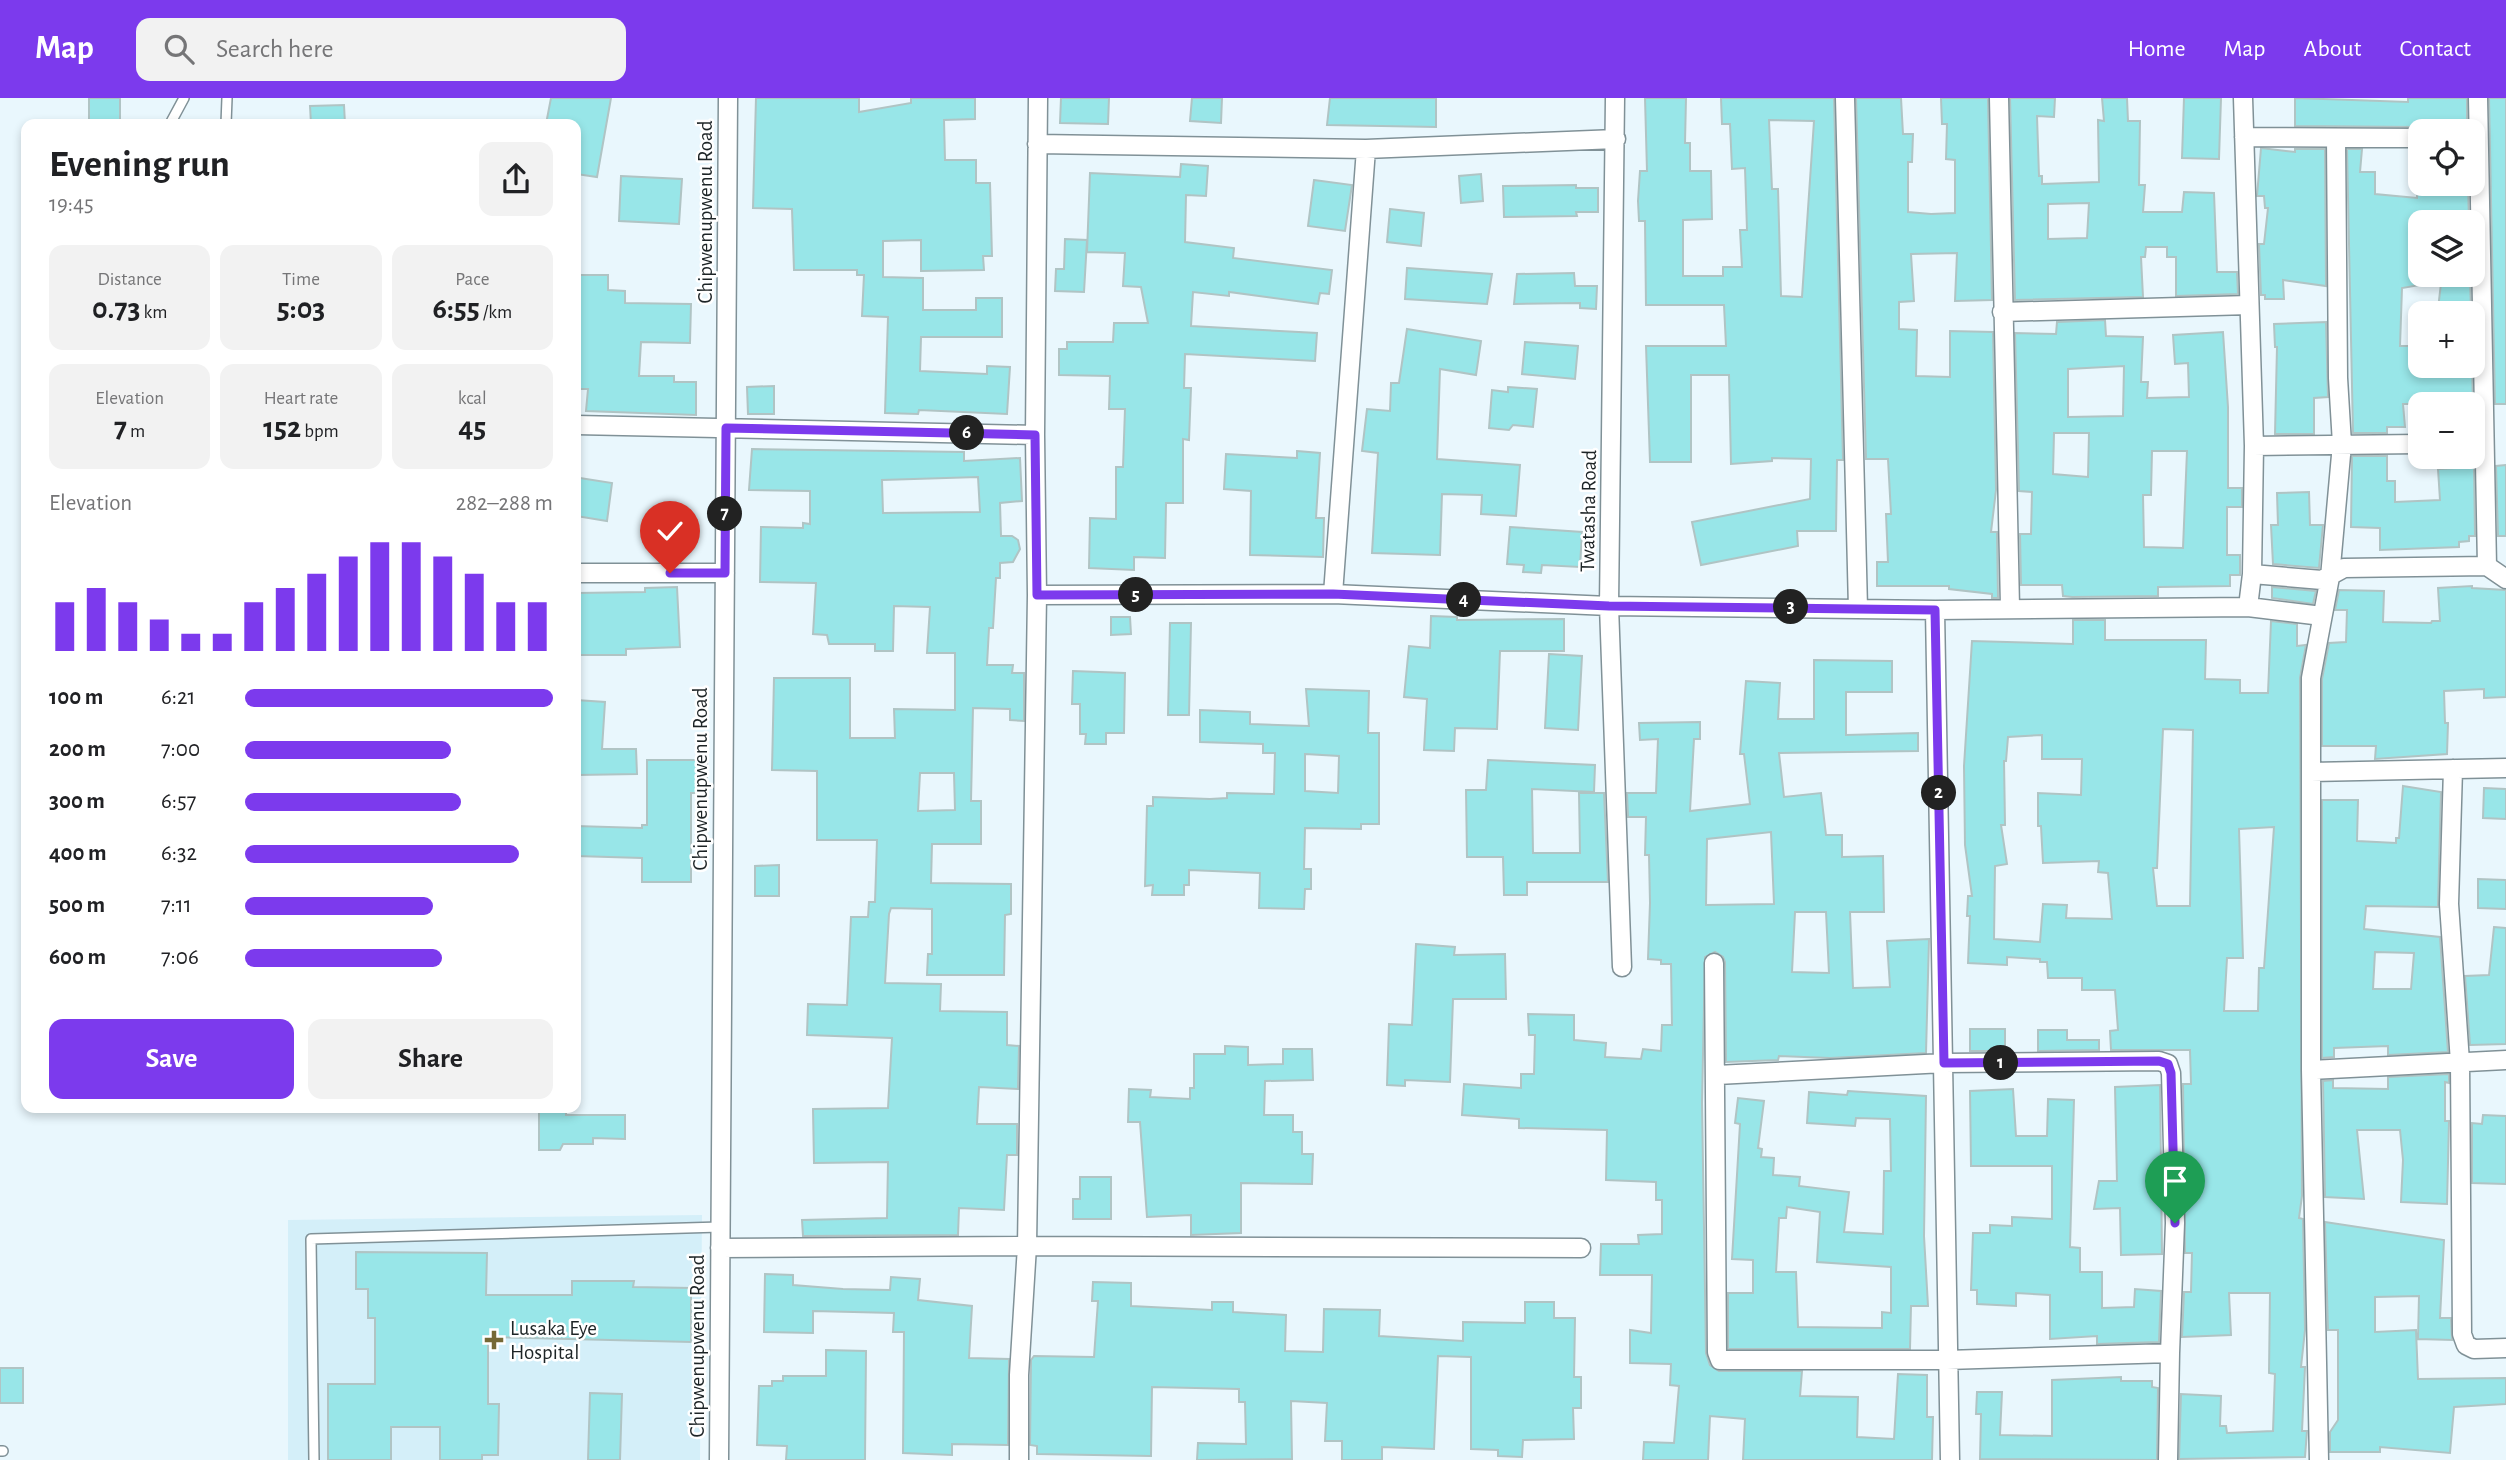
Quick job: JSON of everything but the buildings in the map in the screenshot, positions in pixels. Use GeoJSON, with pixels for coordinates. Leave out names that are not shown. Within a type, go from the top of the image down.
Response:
{"type":"FeatureCollection","features":[{"type":"Feature","properties":{"kind":"street","name":"Chipwenupwenu Road"},"geometry":{"type":"LineString","coordinates":[[719,1460],[728,98]]}},
{"type":"Feature","properties":{"kind":"street"},"geometry":{"type":"LineString","coordinates":[[1019,1460],[1019,1375],[1027,1246],[1037,595],[1035,435],[1038,98]]}},
{"type":"Feature","properties":{"kind":"street","name":"Twatasha Road"},"geometry":{"type":"LineString","coordinates":[[1615,98],[1609,606],[1622,967]]}},
{"type":"Feature","properties":{"kind":"street"},"geometry":{"type":"LineString","coordinates":[[1845,98],[1858,608]]}},
{"type":"Feature","properties":{"kind":"street"},"geometry":{"type":"LineString","coordinates":[[1999,98],[2010,607]]}},
{"type":"Feature","properties":{"kind":"street"},"geometry":{"type":"LineString","coordinates":[[2243,98],[2253,446],[2252,574],[2248,607]]}},
{"type":"Feature","properties":{"kind":"street"},"geometry":{"type":"LineString","coordinates":[[2476,119],[2478,98]]}},
{"type":"Feature","properties":{"kind":"street"},"geometry":{"type":"LineString","coordinates":[[2244,137],[2408,138]]}},
{"type":"Feature","properties":{"kind":"street"},"geometry":{"type":"LineString","coordinates":[[2319,1460],[2311,1070],[2311,678],[2330,577],[2342,444],[2338,378],[2336,138]]}},
{"type":"Feature","properties":{"kind":"street"},"geometry":{"type":"LineString","coordinates":[[1037,144],[1366,149],[1616,139]]}},
{"type":"Feature","properties":{"kind":"street"},"geometry":{"type":"LineString","coordinates":[[1333,594],[1366,149]]}},
{"type":"Feature","properties":{"kind":"street"},"geometry":{"type":"LineString","coordinates":[[2476,196],[2478,392]]}},
{"type":"Feature","properties":{"kind":"street"},"geometry":{"type":"LineString","coordinates":[[2003,312],[2249,305]]}},
{"type":"Feature","properties":{"kind":"street"},"geometry":{"type":"LineString","coordinates":[[581,425],[1035,435]]}},
{"type":"Feature","properties":{"kind":"street"},"geometry":{"type":"LineString","coordinates":[[2253,446],[2408,444]]}},
{"type":"Feature","properties":{"kind":"street"},"geometry":{"type":"LineString","coordinates":[[2481,469],[2487,566]]}},
{"type":"Feature","properties":{"kind":"street"},"geometry":{"type":"LineString","coordinates":[[2252,574],[2322,580],[2344,568],[2487,566],[2506,579]]}},
{"type":"Feature","properties":{"kind":"street"},"geometry":{"type":"LineString","coordinates":[[581,573],[725,573]]}},
{"type":"Feature","properties":{"kind":"street"},"geometry":{"type":"LineString","coordinates":[[1037,595],[1333,594],[1609,606],[1935,610],[2010,607],[2248,607],[2322,616]]}},
{"type":"Feature","properties":{"kind":"street"},"geometry":{"type":"LineString","coordinates":[[1935,610],[1950,1460]]}},
{"type":"Feature","properties":{"kind":"street"},"geometry":{"type":"LineString","coordinates":[[2311,772],[2506,768]]}},
{"type":"Feature","properties":{"kind":"street"},"geometry":{"type":"LineString","coordinates":[[2453,769],[2449,904],[2460,1062],[2462,1334],[2466,1345],[2474,1349],[2506,1348]]}},
{"type":"Feature","properties":{"kind":"street"},"geometry":{"type":"LineString","coordinates":[[1714,963],[1717,1075],[1717,1352],[1720,1360],[1947,1360],[2170,1353]]}},
{"type":"Feature","properties":{"kind":"street"},"geometry":{"type":"LineString","coordinates":[[2311,1070],[2506,1060]]}},
{"type":"Feature","properties":{"kind":"street"},"geometry":{"type":"LineString","coordinates":[[1717,1075],[1944,1063],[2159,1061],[2168,1064],[2171,1073],[2175,1223],[2168,1460]]}},
{"type":"Feature","properties":{"kind":"street"},"geometry":{"type":"LineString","coordinates":[[720,1248],[1581,1248]]}},
{"type":"Feature","properties":{"kind":"lane"},"geometry":{"type":"LineString","coordinates":[[173,119],[184,98]]}},
{"type":"Feature","properties":{"kind":"lane"},"geometry":{"type":"LineString","coordinates":[[226,119],[227,98]]}},
{"type":"Feature","properties":{"kind":"lane"},"geometry":{"type":"LineString","coordinates":[[314,1460],[311,1239],[720,1227]]}},
{"type":"Feature","properties":{"kind":"shaded area","name":"Lusaka Eye Hospital"},"geometry":{"type":"Polygon","coordinates":[[[702,1215],[700,1460],[288,1460],[288,1220],[702,1215]]]}},
{"type":"Feature","properties":{"kind":"place","name":"Lusaka Eye Hospital"},"geometry":{"type":"Point","coordinates":[494,1340]}},
{"type":"Feature","properties":{"kind":"route"},"geometry":{"type":"LineString","coordinates":[[670,573],[725,573],[726,428],[1035,435],[1037,595],[1333,594],[1609,606],[1935,610],[1944,1063],[2159,1061],[2168,1064],[2171,1073],[2175,1223]]}}]}
